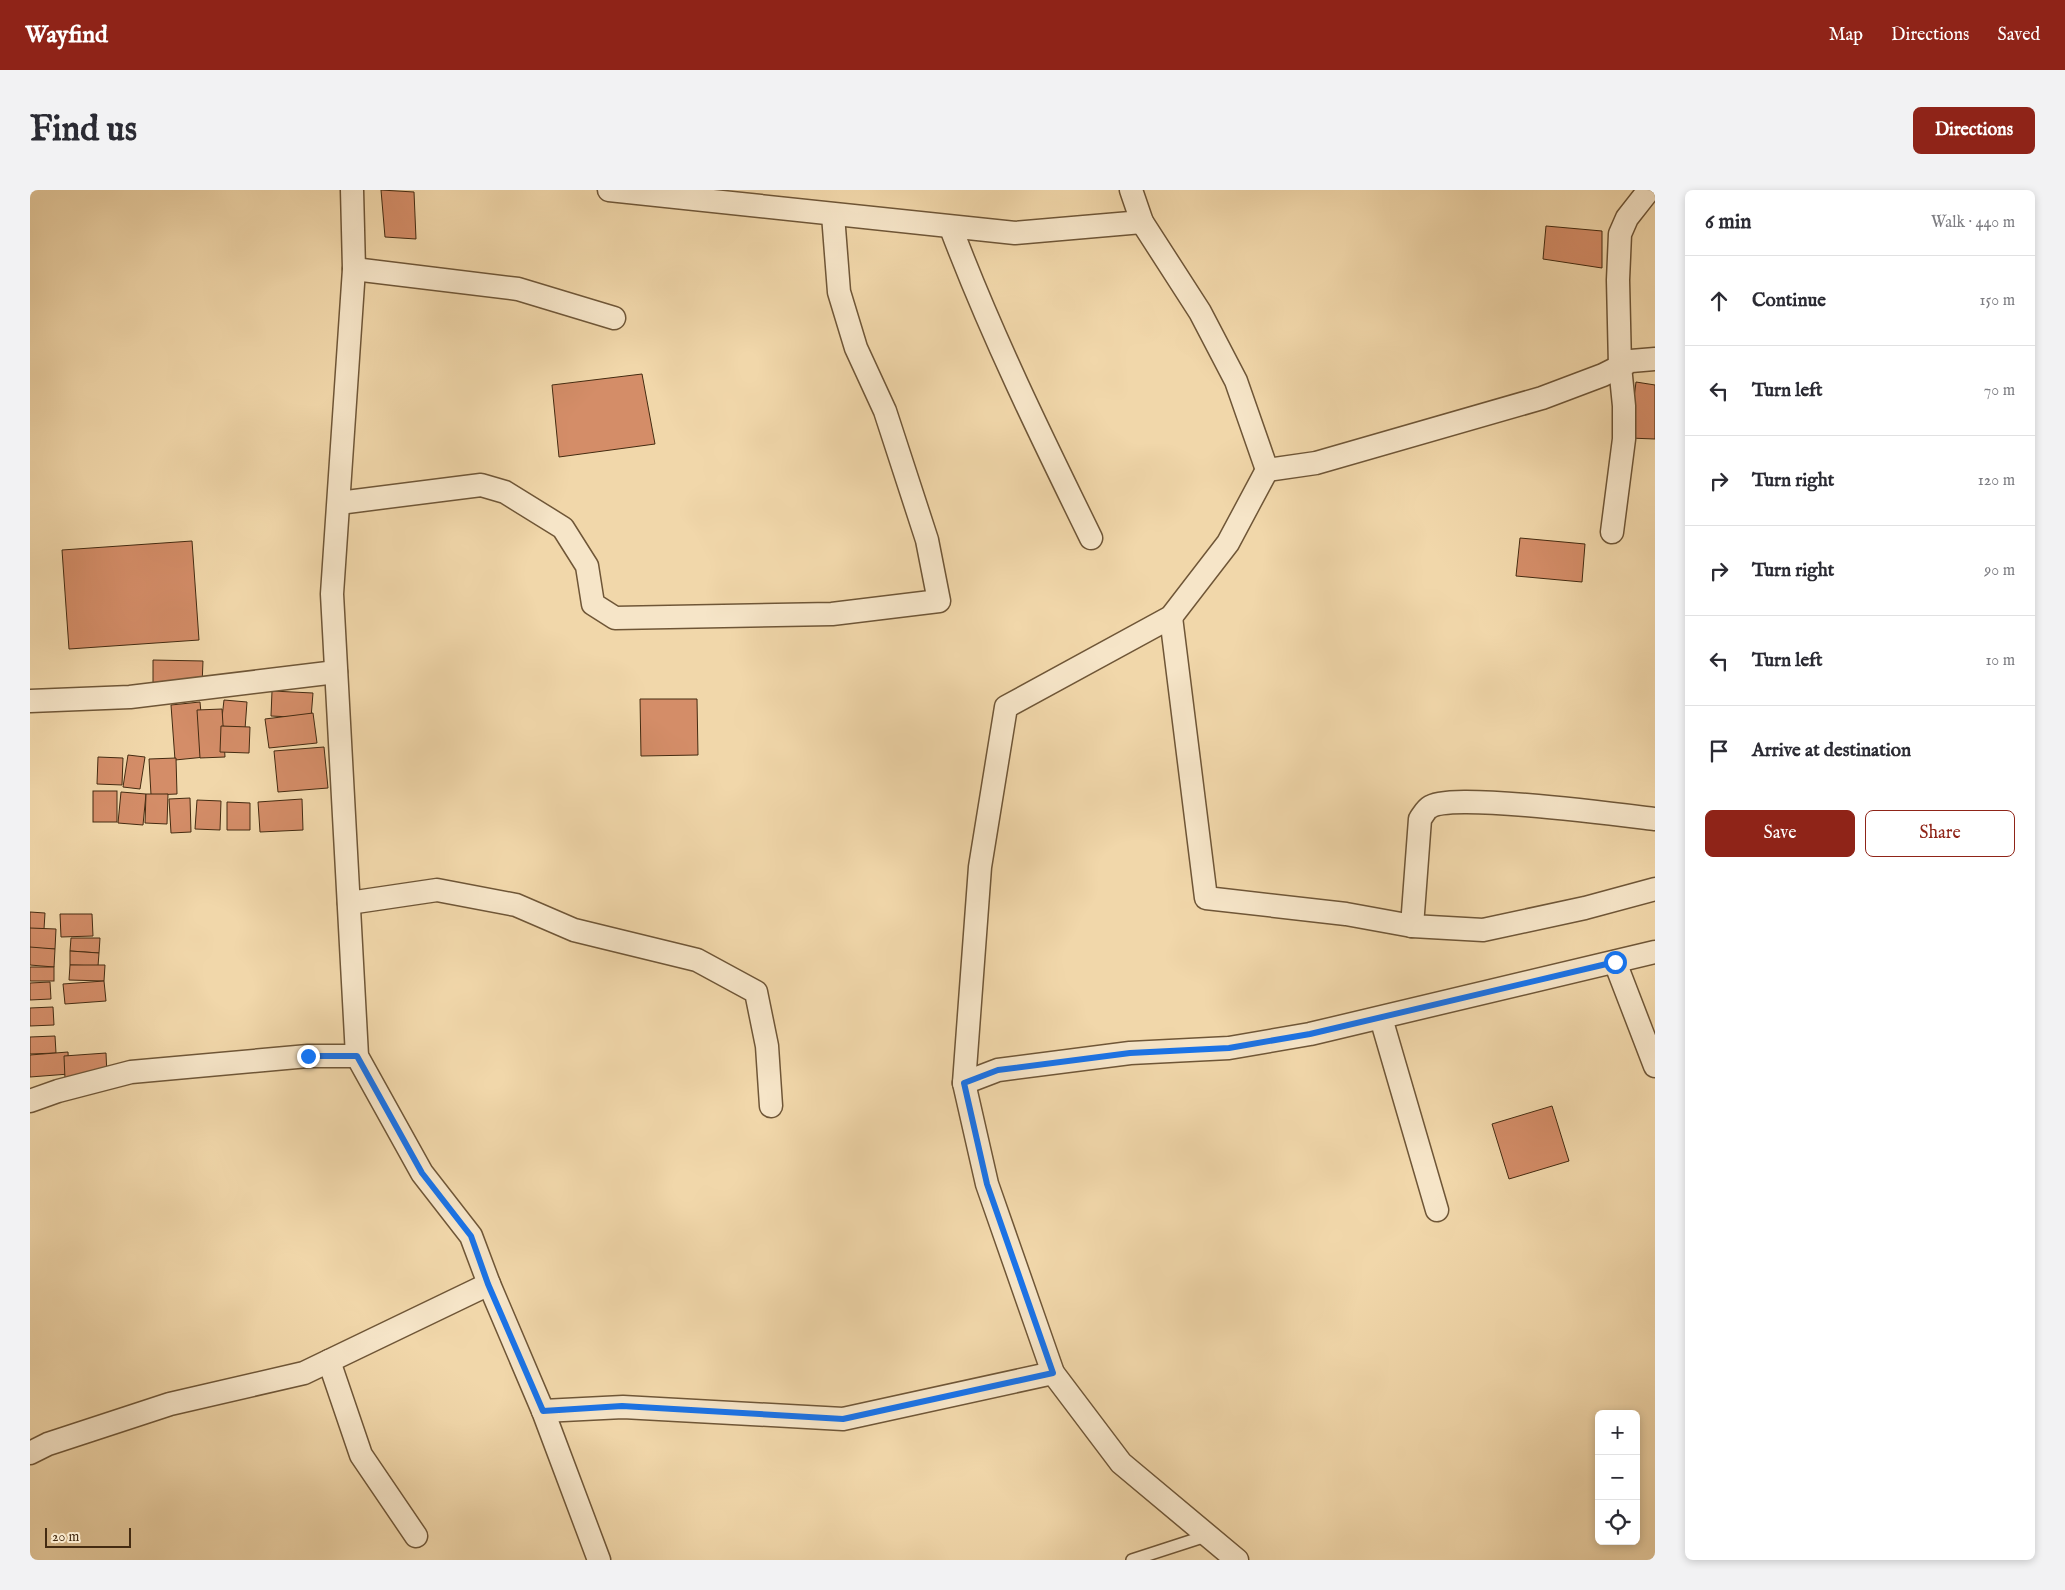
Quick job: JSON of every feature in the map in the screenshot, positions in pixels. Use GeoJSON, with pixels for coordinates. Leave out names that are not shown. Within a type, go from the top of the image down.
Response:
{"type":"FeatureCollection","features":[{"type":"Feature","properties":{"kind":"street"},"geometry":{"type":"LineString","coordinates":[[352,190],[354,269],[332,594],[357,1056],[422,1173],[471,1236],[488,1284],[543,1411],[599,1560]]}},
{"type":"Feature","properties":{"kind":"street"},"geometry":{"type":"LineString","coordinates":[[609,190],[952,228],[1015,233],[1142,222]]}},
{"type":"Feature","properties":{"kind":"street"},"geometry":{"type":"LineString","coordinates":[[1131,190],[1142,222],[1200,312],[1236,381],[1267,470],[1228,543],[1171,617],[1006,707],[980,867],[964,1083],[987,1184],[1053,1373],[1120,1463],[1237,1560]]}},
{"type":"Feature","properties":{"kind":"street"},"geometry":{"type":"LineString","coordinates":[[1612,532],[1624,439],[1618,280],[1620,234],[1627,218],[1649,190]]}},
{"type":"Feature","properties":{"kind":"street"},"geometry":{"type":"LineString","coordinates":[[339,503],[481,485],[505,492],[563,528],[587,566],[593,604],[615,618],[832,614],[938,601],[927,540],[885,411],[856,348],[839,292],[833,215]]}},
{"type":"Feature","properties":{"kind":"street"},"geometry":{"type":"LineString","coordinates":[[952,228],[969,275],[1048,450],[1091,538]]}},
{"type":"Feature","properties":{"kind":"street"},"geometry":{"type":"LineString","coordinates":[[354,269],[518,289],[614,318]]}},
{"type":"Feature","properties":{"kind":"street"},"geometry":{"type":"LineString","coordinates":[[1267,470],[1316,463],[1542,398],[1603,375],[1631,361],[1655,359]]}},
{"type":"Feature","properties":{"kind":"street"},"geometry":{"type":"LineString","coordinates":[[1171,617],[1206,898],[1346,914],[1412,926],[1483,930],[1585,908],[1655,889]]}},
{"type":"Feature","properties":{"kind":"street"},"geometry":{"type":"LineString","coordinates":[[30,701],[130,696],[336,672]]}},
{"type":"Feature","properties":{"kind":"street"},"geometry":{"type":"LineString","coordinates":[[1412,926],[1420,819],[1430,806],[1442,803],[1484,801],[1655,819]]}},
{"type":"Feature","properties":{"kind":"street"},"geometry":{"type":"LineString","coordinates":[[350,903],[437,890],[516,905],[574,930],[697,960],[756,992],[767,1046],[771,1106]]}},
{"type":"Feature","properties":{"kind":"street"},"geometry":{"type":"LineString","coordinates":[[964,1083],[998,1070],[1130,1053],[1229,1048],[1310,1034],[1655,952]]}},
{"type":"Feature","properties":{"kind":"street"},"geometry":{"type":"LineString","coordinates":[[1615,962],[1655,1066]]}},
{"type":"Feature","properties":{"kind":"street"},"geometry":{"type":"LineString","coordinates":[[1381,1018],[1438,1210]]}},
{"type":"Feature","properties":{"kind":"street"},"geometry":{"type":"LineString","coordinates":[[30,1101],[58,1091],[131,1072],[308,1056],[357,1056]]}},
{"type":"Feature","properties":{"kind":"street"},"geometry":{"type":"LineString","coordinates":[[30,1453],[48,1444],[170,1404],[304,1373],[488,1284]]}},
{"type":"Feature","properties":{"kind":"street"},"geometry":{"type":"LineString","coordinates":[[329,1361],[360,1454],[416,1536]]}},
{"type":"Feature","properties":{"kind":"street"},"geometry":{"type":"LineString","coordinates":[[543,1411],[622,1406],[843,1419],[1053,1373]]}},
{"type":"Feature","properties":{"kind":"lane"},"geometry":{"type":"LineString","coordinates":[[1132,1560],[1209,1535]]}},
{"type":"Feature","properties":{"kind":"building"},"geometry":{"type":"Polygon","coordinates":[[[381,190],[414,192],[416,239],[385,237],[381,190]]]}},
{"type":"Feature","properties":{"kind":"building"},"geometry":{"type":"Polygon","coordinates":[[[1546,226],[1602,231],[1602,268],[1543,259],[1546,226]]]}},
{"type":"Feature","properties":{"kind":"building"},"geometry":{"type":"Polygon","coordinates":[[[642,374],[655,444],[559,457],[552,385],[642,374]]]}},
{"type":"Feature","properties":{"kind":"building"},"geometry":{"type":"Polygon","coordinates":[[[1636,382],[1655,385],[1655,439],[1629,438],[1636,382]]]}},
{"type":"Feature","properties":{"kind":"building"},"geometry":{"type":"Polygon","coordinates":[[[1520,538],[1585,544],[1582,582],[1516,576],[1520,538]]]}},
{"type":"Feature","properties":{"kind":"building"},"geometry":{"type":"Polygon","coordinates":[[[192,541],[199,640],[69,649],[62,550],[192,541]]]}},
{"type":"Feature","properties":{"kind":"building"},"geometry":{"type":"Polygon","coordinates":[[[153,660],[203,661],[202,685],[153,684],[153,660]]]}},
{"type":"Feature","properties":{"kind":"building"},"geometry":{"type":"Polygon","coordinates":[[[272,691],[313,693],[311,718],[271,716],[272,691]]]}},
{"type":"Feature","properties":{"kind":"building"},"geometry":{"type":"Polygon","coordinates":[[[640,699],[697,699],[698,755],[641,756],[640,699]]]}},
{"type":"Feature","properties":{"kind":"building"},"geometry":{"type":"Polygon","coordinates":[[[224,700],[247,702],[245,729],[221,726],[224,700]]]}},
{"type":"Feature","properties":{"kind":"building"},"geometry":{"type":"Polygon","coordinates":[[[200,702],[205,757],[175,760],[171,705],[200,702]]]}},
{"type":"Feature","properties":{"kind":"building"},"geometry":{"type":"Polygon","coordinates":[[[222,709],[225,757],[200,758],[197,710],[222,709]]]}},
{"type":"Feature","properties":{"kind":"building"},"geometry":{"type":"Polygon","coordinates":[[[313,713],[317,743],[269,748],[265,719],[313,713]]]}},
{"type":"Feature","properties":{"kind":"building"},"geometry":{"type":"Polygon","coordinates":[[[221,726],[250,727],[249,753],[220,752],[221,726]]]}},
{"type":"Feature","properties":{"kind":"building"},"geometry":{"type":"Polygon","coordinates":[[[324,747],[328,788],[278,792],[274,751],[324,747]]]}},
{"type":"Feature","properties":{"kind":"building"},"geometry":{"type":"Polygon","coordinates":[[[128,755],[145,757],[140,789],[123,787],[128,755]]]}},
{"type":"Feature","properties":{"kind":"building"},"geometry":{"type":"Polygon","coordinates":[[[98,757],[123,758],[122,785],[97,784],[98,757]]]}},
{"type":"Feature","properties":{"kind":"building"},"geometry":{"type":"Polygon","coordinates":[[[176,758],[177,794],[151,795],[149,759],[176,758]]]}},
{"type":"Feature","properties":{"kind":"building"},"geometry":{"type":"Polygon","coordinates":[[[93,791],[117,791],[117,822],[93,822],[93,791]]]}},
{"type":"Feature","properties":{"kind":"building"},"geometry":{"type":"Polygon","coordinates":[[[121,792],[146,794],[143,825],[118,823],[121,792]]]}},
{"type":"Feature","properties":{"kind":"building"},"geometry":{"type":"Polygon","coordinates":[[[146,794],[168,794],[167,824],[145,823],[146,794]]]}},
{"type":"Feature","properties":{"kind":"building"},"geometry":{"type":"Polygon","coordinates":[[[190,798],[191,832],[171,833],[169,799],[190,798]]]}},
{"type":"Feature","properties":{"kind":"building"},"geometry":{"type":"Polygon","coordinates":[[[302,799],[303,830],[260,832],[258,802],[302,799]]]}},
{"type":"Feature","properties":{"kind":"building"},"geometry":{"type":"Polygon","coordinates":[[[197,800],[221,801],[220,830],[195,829],[197,800]]]}},
{"type":"Feature","properties":{"kind":"building"},"geometry":{"type":"Polygon","coordinates":[[[227,802],[250,803],[250,830],[227,830],[227,802]]]}},
{"type":"Feature","properties":{"kind":"building"},"geometry":{"type":"Polygon","coordinates":[[[30,912],[45,913],[44,929],[30,929],[30,912]]]}},
{"type":"Feature","properties":{"kind":"building"},"geometry":{"type":"Polygon","coordinates":[[[60,914],[92,914],[93,936],[61,937],[60,914]]]}},
{"type":"Feature","properties":{"kind":"building"},"geometry":{"type":"Polygon","coordinates":[[[30,928],[56,929],[55,949],[30,948],[30,928]]]}},
{"type":"Feature","properties":{"kind":"building"},"geometry":{"type":"Polygon","coordinates":[[[71,938],[100,938],[99,953],[70,951],[71,938]]]}},
{"type":"Feature","properties":{"kind":"building"},"geometry":{"type":"Polygon","coordinates":[[[30,947],[55,949],[54,967],[30,965],[30,947]]]}},
{"type":"Feature","properties":{"kind":"building"},"geometry":{"type":"Polygon","coordinates":[[[70,951],[99,953],[98,966],[70,965],[70,951]]]}},
{"type":"Feature","properties":{"kind":"building"},"geometry":{"type":"Polygon","coordinates":[[[70,965],[105,965],[104,981],[69,980],[70,965]]]}},
{"type":"Feature","properties":{"kind":"building"},"geometry":{"type":"Polygon","coordinates":[[[30,967],[54,967],[54,981],[30,981],[30,967]]]}},
{"type":"Feature","properties":{"kind":"building"},"geometry":{"type":"Polygon","coordinates":[[[104,981],[106,1001],[65,1004],[63,984],[104,981]]]}},
{"type":"Feature","properties":{"kind":"building"},"geometry":{"type":"Polygon","coordinates":[[[50,982],[51,999],[30,1000],[30,983],[50,982]]]}},
{"type":"Feature","properties":{"kind":"building"},"geometry":{"type":"Polygon","coordinates":[[[53,1007],[54,1025],[30,1026],[30,1008],[53,1007]]]}},
{"type":"Feature","properties":{"kind":"building"},"geometry":{"type":"Polygon","coordinates":[[[55,1036],[56,1053],[30,1054],[30,1037],[55,1036]]]}},
{"type":"Feature","properties":{"kind":"building"},"geometry":{"type":"Polygon","coordinates":[[[68,1052],[69,1074],[30,1077],[30,1055],[68,1052]]]}},
{"type":"Feature","properties":{"kind":"building"},"geometry":{"type":"Polygon","coordinates":[[[106,1053],[107,1076],[65,1079],[64,1056],[106,1053]]]}},
{"type":"Feature","properties":{"kind":"building"},"geometry":{"type":"Polygon","coordinates":[[[1552,1106],[1569,1161],[1509,1179],[1492,1124],[1552,1106]]]}},
{"type":"Feature","properties":{"kind":"route"},"geometry":{"type":"LineString","coordinates":[[308,1056],[357,1056],[422,1173],[471,1236],[488,1284],[543,1411],[622,1406],[843,1419],[1053,1373],[987,1184],[964,1083],[998,1070],[1130,1053],[1229,1048],[1310,1034],[1615,962]]}}]}
